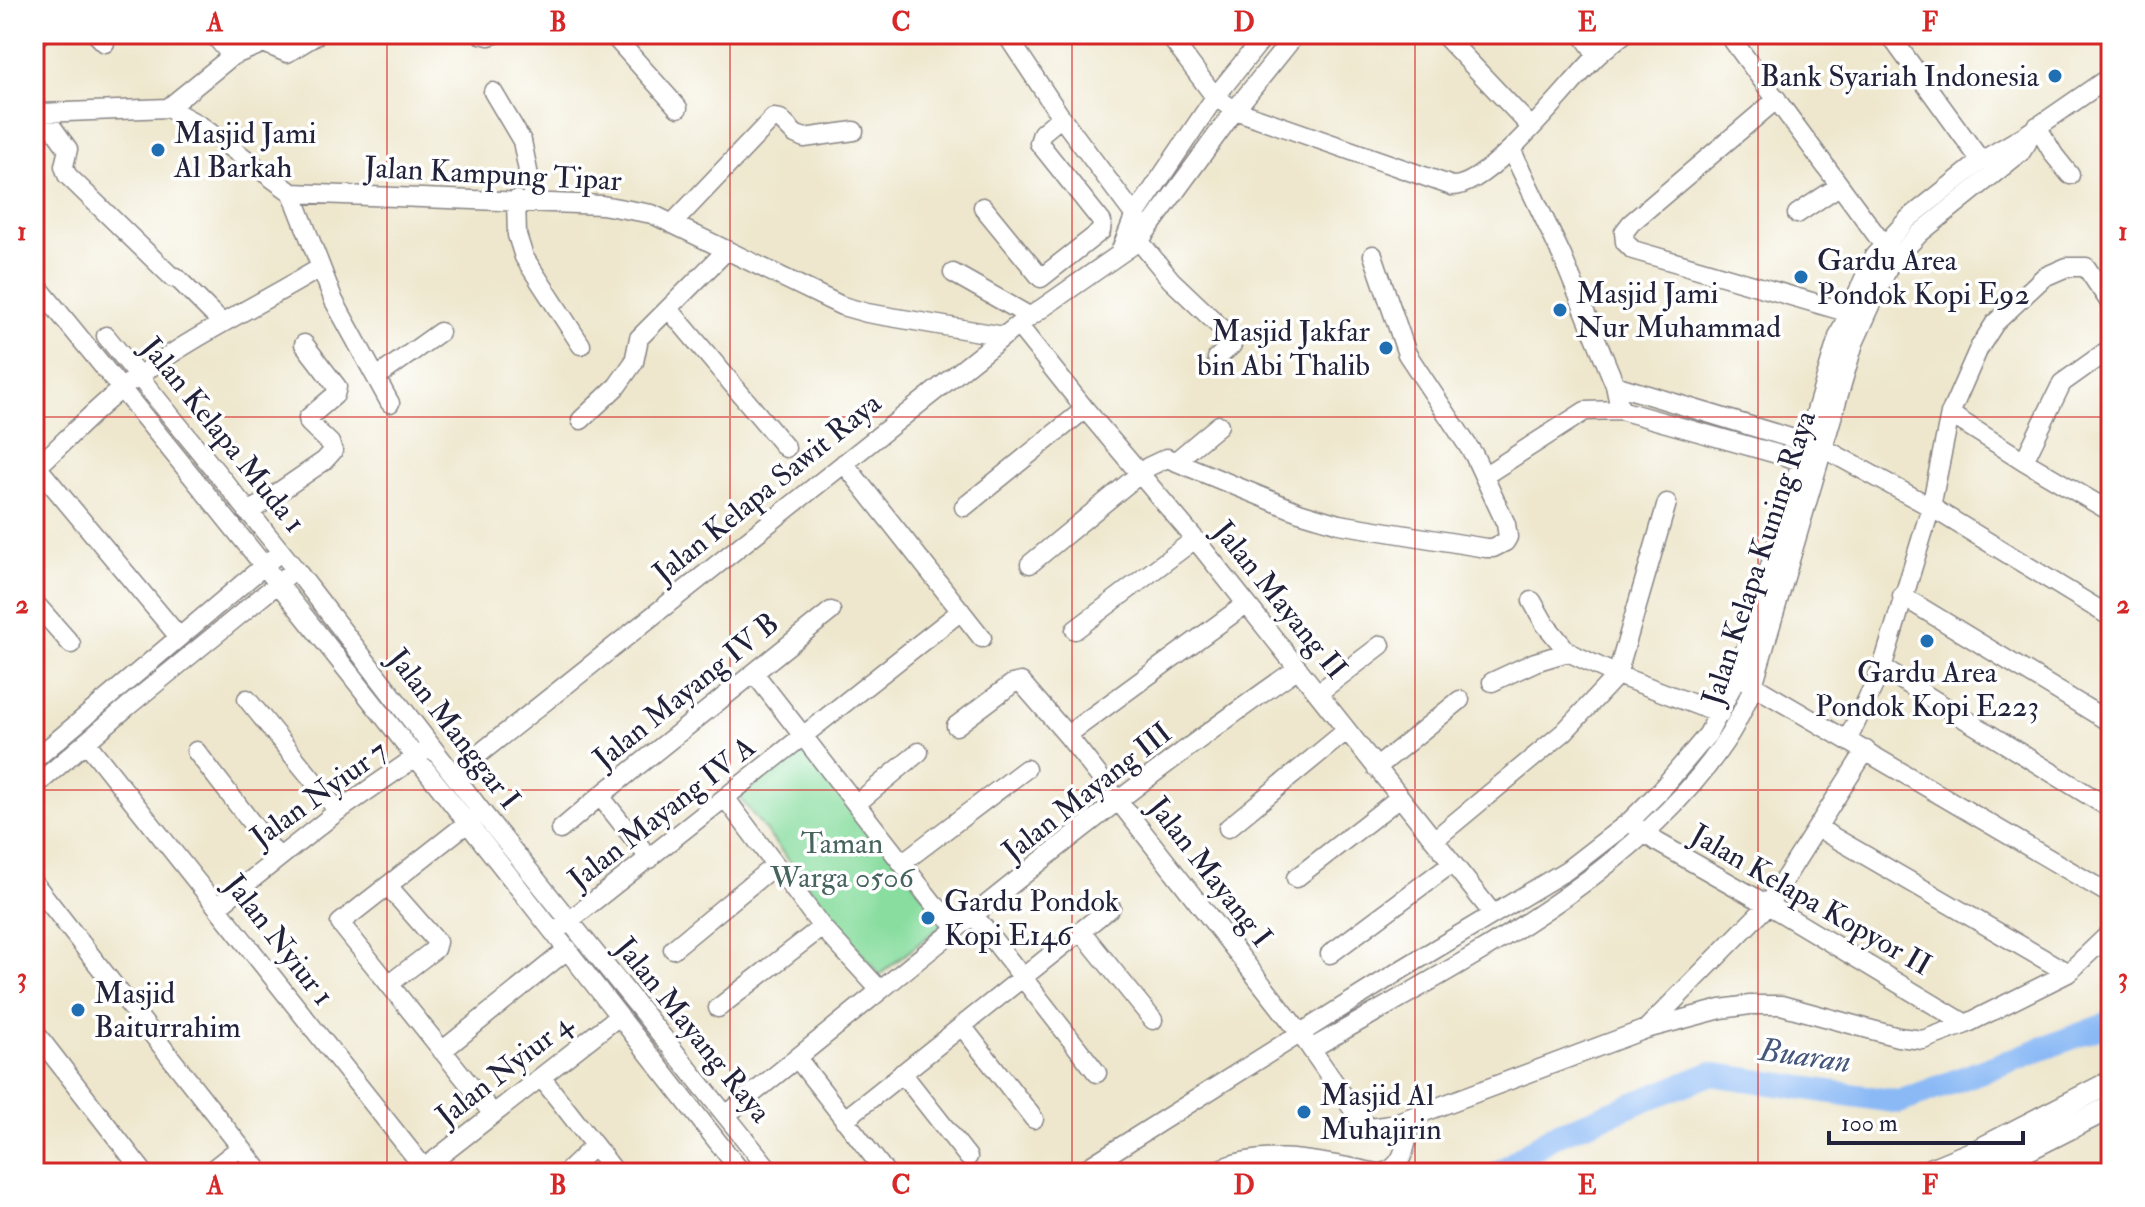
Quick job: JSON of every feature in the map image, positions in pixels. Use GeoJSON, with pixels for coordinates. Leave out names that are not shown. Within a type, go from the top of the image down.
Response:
{"type":"FeatureCollection","features":[{"type":"Feature","properties":{"kind":"main road"},"geometry":{"type":"LineString","coordinates":[[1923,1173],[1979,1150],[2111,1082]]}},
{"type":"Feature","properties":{"kind":"main road"},"geometry":{"type":"LineString","coordinates":[[1981,1173],[2111,1107]]}},
{"type":"Feature","properties":{"kind":"street"},"geometry":{"type":"LineString","coordinates":[[34,40],[41,34]]}},
{"type":"Feature","properties":{"kind":"street"},"geometry":{"type":"LineString","coordinates":[[213,34],[232,56]]}},
{"type":"Feature","properties":{"kind":"street"},"geometry":{"type":"LineString","coordinates":[[168,108],[232,56],[264,43],[287,53],[318,34]]}},
{"type":"Feature","properties":{"kind":"street"},"geometry":{"type":"LineString","coordinates":[[481,34],[495,34]]}},
{"type":"Feature","properties":{"kind":"street"},"geometry":{"type":"LineString","coordinates":[[612,34],[678,108]]}},
{"type":"Feature","properties":{"kind":"street"},"geometry":{"type":"LineString","coordinates":[[1006,34],[1171,280],[1233,339],[1232,345],[1217,358]]}},
{"type":"Feature","properties":{"kind":"street"},"geometry":{"type":"LineString","coordinates":[[1168,34],[1215,97],[1235,110],[1452,186],[1468,184],[1511,149],[1597,55],[1624,34]]}},
{"type":"Feature","properties":{"kind":"street","name":"Jalan Kelapa Sawit Raya"},"geometry":{"type":"LineString","coordinates":[[1138,230],[1215,97],[1266,34]]}},
{"type":"Feature","properties":{"kind":"street","name":"Jalan Kelapa Sawit Raya"},"geometry":{"type":"LineString","coordinates":[[454,774],[1017,326],[1120,252],[1296,34]]}},
{"type":"Feature","properties":{"kind":"street"},"geometry":{"type":"LineString","coordinates":[[1443,34],[1531,127]]}},
{"type":"Feature","properties":{"kind":"street"},"geometry":{"type":"LineString","coordinates":[[1582,34],[1597,55]]}},
{"type":"Feature","properties":{"kind":"street"},"geometry":{"type":"LineString","coordinates":[[1728,34],[1883,244]]}},
{"type":"Feature","properties":{"kind":"street"},"geometry":{"type":"LineString","coordinates":[[1889,34],[1981,161]]}},
{"type":"Feature","properties":{"kind":"street","name":"Jalan Kelapa Kuning Raya"},"geometry":{"type":"LineString","coordinates":[[1857,316],[1874,256],[1908,219],[1981,161],[2111,76]]}},
{"type":"Feature","properties":{"kind":"street"},"geometry":{"type":"LineString","coordinates":[[493,92],[522,141],[525,201],[517,235],[524,257],[581,345]]}},
{"type":"Feature","properties":{"kind":"street"},"geometry":{"type":"LineString","coordinates":[[1777,99],[1631,223],[1624,232],[1625,242],[1633,250],[1857,316]]}},
{"type":"Feature","properties":{"kind":"street"},"geometry":{"type":"LineString","coordinates":[[38,108],[168,108],[201,126],[292,193],[334,301],[390,403]]}},
{"type":"Feature","properties":{"kind":"street"},"geometry":{"type":"LineString","coordinates":[[38,108],[68,149],[64,166],[67,175],[221,322]]}},
{"type":"Feature","properties":{"kind":"street"},"geometry":{"type":"LineString","coordinates":[[1041,278],[1101,231],[1103,226],[1039,143],[1042,133],[1061,117]]}},
{"type":"Feature","properties":{"kind":"street"},"geometry":{"type":"LineString","coordinates":[[673,223],[773,118],[780,119],[795,134],[804,138],[854,131]]}},
{"type":"Feature","properties":{"kind":"street"},"geometry":{"type":"LineString","coordinates":[[2032,130],[2070,175]]}},
{"type":"Feature","properties":{"kind":"street","name":"Jalan Kelapa Kuning Raya"},"geometry":{"type":"LineString","coordinates":[[1306,1041],[1493,914],[1637,827],[1746,681],[1811,451],[1838,337],[1857,316],[1889,266],[1920,233],[2021,152],[2032,130]]}},
{"type":"Feature","properties":{"kind":"street"},"geometry":{"type":"LineString","coordinates":[[1511,149],[1562,256],[1615,385],[1620,410]]}},
{"type":"Feature","properties":{"kind":"street"},"geometry":{"type":"LineString","coordinates":[[1797,214],[1839,186]]}},
{"type":"Feature","properties":{"kind":"street","name":"Jalan Kampung Tipar"},"geometry":{"type":"LineString","coordinates":[[292,193],[618,206],[673,223],[852,310],[1017,326]]}},
{"type":"Feature","properties":{"kind":"street"},"geometry":{"type":"LineString","coordinates":[[983,207],[1057,297]]}},
{"type":"Feature","properties":{"kind":"street"},"geometry":{"type":"LineString","coordinates":[[581,420],[617,386],[634,362],[639,338],[727,250]]}},
{"type":"Feature","properties":{"kind":"street"},"geometry":{"type":"LineString","coordinates":[[1030,564],[1148,467],[1165,459],[1177,460],[1275,502],[1339,524],[1493,548],[1505,542],[1508,531],[1467,442],[1407,354],[1373,255]]}},
{"type":"Feature","properties":{"kind":"street"},"geometry":{"type":"LineString","coordinates":[[1848,739],[1882,668],[1931,507],[1950,414],[1986,335],[2009,308],[2044,277],[2067,267],[2086,267],[2111,304]]}},
{"type":"Feature","properties":{"kind":"street"},"geometry":{"type":"LineString","coordinates":[[179,637],[35,466],[139,375],[221,322],[249,310],[320,268]]}},
{"type":"Feature","properties":{"kind":"street"},"geometry":{"type":"LineString","coordinates":[[953,273],[1017,326]]}},
{"type":"Feature","properties":{"kind":"street","name":"Jalan Kelapa Muda 1"},"geometry":{"type":"LineString","coordinates":[[34,282],[123,388],[278,584]]}},
{"type":"Feature","properties":{"kind":"street"},"geometry":{"type":"LineString","coordinates":[[669,309],[786,448]]}},
{"type":"Feature","properties":{"kind":"street","name":"Jalan Mayang II"},"geometry":{"type":"LineString","coordinates":[[1017,326],[1195,539],[1493,914]]}},
{"type":"Feature","properties":{"kind":"street"},"geometry":{"type":"LineString","coordinates":[[377,377],[440,332]]}},
{"type":"Feature","properties":{"kind":"street","name":"Jalan Kelapa Muda 1"},"geometry":{"type":"LineString","coordinates":[[106,336],[296,570]]}},
{"type":"Feature","properties":{"kind":"street"},"geometry":{"type":"LineString","coordinates":[[248,513],[324,461],[333,451],[330,443],[309,423],[308,418],[335,395],[337,387],[304,344]]}},
{"type":"Feature","properties":{"kind":"street"},"geometry":{"type":"LineString","coordinates":[[2024,461],[2062,383],[2111,348]]}},
{"type":"Feature","properties":{"kind":"street"},"geometry":{"type":"LineString","coordinates":[[1615,385],[1811,451],[1931,507],[2111,617]]}},
{"type":"Feature","properties":{"kind":"street"},"geometry":{"type":"LineString","coordinates":[[964,507],[1085,409]]}},
{"type":"Feature","properties":{"kind":"street"},"geometry":{"type":"LineString","coordinates":[[1484,476],[1585,411],[1620,410],[1811,451]]}},
{"type":"Feature","properties":{"kind":"street"},"geometry":{"type":"LineString","coordinates":[[1950,414],[2024,461],[2110,508]]}},
{"type":"Feature","properties":{"kind":"street"},"geometry":{"type":"LineString","coordinates":[[1177,460],[1219,425]]}},
{"type":"Feature","properties":{"kind":"street","name":"Jalan Kelapa Kuning Raya"},"geometry":{"type":"LineString","coordinates":[[1306,1041],[1524,923],[1578,886],[1637,827],[1708,765],[1738,721],[1746,681],[1811,451]]}},
{"type":"Feature","properties":{"kind":"street"},"geometry":{"type":"LineString","coordinates":[[844,463],[982,638]]}},
{"type":"Feature","properties":{"kind":"street"},"geometry":{"type":"LineString","coordinates":[[1434,840],[1564,732],[1617,675],[1667,503]]}},
{"type":"Feature","properties":{"kind":"street"},"geometry":{"type":"LineString","coordinates":[[1075,630],[1195,539]]}},
{"type":"Feature","properties":{"kind":"street"},"geometry":{"type":"LineString","coordinates":[[34,760],[281,552]]}},
{"type":"Feature","properties":{"kind":"street"},"geometry":{"type":"LineString","coordinates":[[34,787],[296,570]]}},
{"type":"Feature","properties":{"kind":"street","name":"Jalan Manggar I"},"geometry":{"type":"LineString","coordinates":[[296,570],[424,752],[454,774],[475,817],[571,921]]}},
{"type":"Feature","properties":{"kind":"street","name":"Jalan Manggar I"},"geometry":{"type":"LineString","coordinates":[[278,584],[424,752],[475,817],[555,931]]}},
{"type":"Feature","properties":{"kind":"street"},"geometry":{"type":"LineString","coordinates":[[1902,596],[2111,723]]}},
{"type":"Feature","properties":{"kind":"street"},"geometry":{"type":"LineString","coordinates":[[1532,601],[1545,624],[1568,652],[1617,675],[1720,714]]}},
{"type":"Feature","properties":{"kind":"street"},"geometry":{"type":"LineString","coordinates":[[34,602],[71,644]]}},
{"type":"Feature","properties":{"kind":"street"},"geometry":{"type":"LineString","coordinates":[[1067,735],[1246,604]]}},
{"type":"Feature","properties":{"kind":"street","name":"Jalan Mayang IV B"},"geometry":{"type":"LineString","coordinates":[[650,859],[600,796],[831,611]]}},
{"type":"Feature","properties":{"kind":"street","name":"Jalan Mayang IV A"},"geometry":{"type":"LineString","coordinates":[[555,931],[961,611]]}},
{"type":"Feature","properties":{"kind":"street"},"geometry":{"type":"LineString","coordinates":[[1318,693],[1381,645]]}},
{"type":"Feature","properties":{"kind":"street"},"geometry":{"type":"LineString","coordinates":[[1492,682],[1535,662],[1568,652]]}},
{"type":"Feature","properties":{"kind":"street","name":"Jalan Mayang III"},"geometry":{"type":"LineString","coordinates":[[726,1115],[879,989],[1119,801],[1298,668]]}},
{"type":"Feature","properties":{"kind":"street"},"geometry":{"type":"LineString","coordinates":[[1882,668],[2111,809]]}},
{"type":"Feature","properties":{"kind":"street"},"geometry":{"type":"LineString","coordinates":[[754,673],[933,903],[958,927]]}},
{"type":"Feature","properties":{"kind":"street","name":"Jalan Mayang I"},"geometry":{"type":"LineString","coordinates":[[956,726],[1019,681],[1119,801],[1306,1041],[1365,1125],[1375,1129],[1411,1117]]}},
{"type":"Feature","properties":{"kind":"street"},"geometry":{"type":"LineString","coordinates":[[1746,681],[2111,895]]}},
{"type":"Feature","properties":{"kind":"street"},"geometry":{"type":"LineString","coordinates":[[247,699],[338,811]]}},
{"type":"Feature","properties":{"kind":"street"},"geometry":{"type":"LineString","coordinates":[[1376,768],[1460,700]]}},
{"type":"Feature","properties":{"kind":"street"},"geometry":{"type":"LineString","coordinates":[[1228,828],[1346,731]]}},
{"type":"Feature","properties":{"kind":"street","name":"Jalan Nyiur 1"},"geometry":{"type":"LineString","coordinates":[[86,742],[423,1171]]}},
{"type":"Feature","properties":{"kind":"street"},"geometry":{"type":"LineString","coordinates":[[196,751],[278,857]]}},
{"type":"Feature","properties":{"kind":"street"},"geometry":{"type":"LineString","coordinates":[[1646,1029],[1768,905],[1868,751]]}},
{"type":"Feature","properties":{"kind":"street","name":"Jalan Nyiur 7"},"geometry":{"type":"LineString","coordinates":[[217,907],[338,811],[424,752]]}},
{"type":"Feature","properties":{"kind":"street"},"geometry":{"type":"LineString","coordinates":[[856,804],[919,752]]}},
{"type":"Feature","properties":{"kind":"street"},"geometry":{"type":"LineString","coordinates":[[902,863],[1026,769]]}},
{"type":"Feature","properties":{"kind":"street"},"geometry":{"type":"LineString","coordinates":[[560,830],[600,796]]}},
{"type":"Feature","properties":{"kind":"street"},"geometry":{"type":"LineString","coordinates":[[1296,878],[1399,798]]}},
{"type":"Feature","properties":{"kind":"street"},"geometry":{"type":"LineString","coordinates":[[726,799],[822,927],[879,989]]}},
{"type":"Feature","properties":{"kind":"street"},"geometry":{"type":"LineString","coordinates":[[475,817],[340,923],[493,1114]]}},
{"type":"Feature","properties":{"kind":"street","name":"Jalan Kelapa Kopyor II"},"geometry":{"type":"LineString","coordinates":[[1637,827],[1966,1024]]}},
{"type":"Feature","properties":{"kind":"street"},"geometry":{"type":"LineString","coordinates":[[1818,828],[2068,973]]}},
{"type":"Feature","properties":{"kind":"street"},"geometry":{"type":"LineString","coordinates":[[1330,954],[1452,863]]}},
{"type":"Feature","properties":{"kind":"street"},"geometry":{"type":"LineString","coordinates":[[673,949],[775,865]]}},
{"type":"Feature","properties":{"kind":"street"},"geometry":{"type":"LineString","coordinates":[[34,883],[261,1173]]}},
{"type":"Feature","properties":{"kind":"street"},"geometry":{"type":"LineString","coordinates":[[388,886],[437,942],[435,949],[389,984]]}},
{"type":"Feature","properties":{"kind":"street"},"geometry":{"type":"LineString","coordinates":[[844,1120],[1111,907]]}},
{"type":"Feature","properties":{"kind":"street"},"geometry":{"type":"LineString","coordinates":[[974,915],[1097,1073]]}},
{"type":"Feature","properties":{"kind":"street","name":"Jalan Mayang Raya"},"geometry":{"type":"LineString","coordinates":[[571,921],[772,1173]]}},
{"type":"Feature","properties":{"kind":"street"},"geometry":{"type":"LineString","coordinates":[[718,1008],[822,927]]}},
{"type":"Feature","properties":{"kind":"street","name":"Jalan Mayang Raya"},"geometry":{"type":"LineString","coordinates":[[555,931],[742,1173]]}},
{"type":"Feature","properties":{"kind":"street"},"geometry":{"type":"LineString","coordinates":[[1081,931],[1153,1020]]}},
{"type":"Feature","properties":{"kind":"street"},"geometry":{"type":"LineString","coordinates":[[1211,1173],[1227,1164],[1249,1159],[1285,1159],[1379,1173],[1392,1170],[1400,1161],[1411,1117],[1646,1029],[1721,1009],[1767,1004],[1800,1009],[1913,1040],[1934,1037],[2068,973],[2111,932]]}},
{"type":"Feature","properties":{"kind":"street"},"geometry":{"type":"LineString","coordinates":[[442,1051],[568,949]]}},
{"type":"Feature","properties":{"kind":"street","name":"Jalan Nyiur 4"},"geometry":{"type":"LineString","coordinates":[[423,1171],[619,1016]]}},
{"type":"Feature","properties":{"kind":"street"},"geometry":{"type":"LineString","coordinates":[[962,1026],[1034,1119]]}},
{"type":"Feature","properties":{"kind":"street"},"geometry":{"type":"LineString","coordinates":[[34,1031],[144,1173]]}},
{"type":"Feature","properties":{"kind":"street"},"geometry":{"type":"LineString","coordinates":[[1079,1173],[1306,1041]]}},
{"type":"Feature","properties":{"kind":"street"},"geometry":{"type":"LineString","coordinates":[[797,1058],[886,1173]]}},
{"type":"Feature","properties":{"kind":"street"},"geometry":{"type":"LineString","coordinates":[[902,1073],[968,1157]]}},
{"type":"Feature","properties":{"kind":"street"},"geometry":{"type":"LineString","coordinates":[[541,1077],[616,1173]]}},
{"type":"Feature","properties":{"kind":"street"},"geometry":{"type":"LineString","coordinates":[[566,1173],[594,1146]]}},
{"type":"Feature","properties":{"kind":"street"},"geometry":{"type":"LineString","coordinates":[[208,1173],[241,1147]]}},
{"type":"Feature","properties":{"kind":"green space","name":"Taman Warga 0506"},"geometry":{"type":"Polygon","coordinates":[[[806,745],[945,923],[879,975],[739,797],[806,745]]]}},
{"type":"Feature","properties":{"kind":"waterway","name":"Buaran"},"geometry":{"type":"LineString","coordinates":[[1499,1173],[1553,1136],[1710,1074],[1899,1102],[2111,1023]]}},
{"type":"Feature","properties":{"kind":"place","name":"Bank Syariah Indonesia"},"geometry":{"type":"Point","coordinates":[2055,76]}},
{"type":"Feature","properties":{"kind":"place","name":"Masjid Jami Al Barkah"},"geometry":{"type":"Point","coordinates":[158,150]}},
{"type":"Feature","properties":{"kind":"place","name":"Gardu Area Pondok Kopi E92"},"geometry":{"type":"Point","coordinates":[1801,277]}},
{"type":"Feature","properties":{"kind":"place","name":"Masjid Jami Nur Muhammad"},"geometry":{"type":"Point","coordinates":[1560,310]}},
{"type":"Feature","properties":{"kind":"place","name":"Masjid Jakfar bin Abi Thalib"},"geometry":{"type":"Point","coordinates":[1386,348]}},
{"type":"Feature","properties":{"kind":"place","name":"Gardu Area Pondok Kopi E223"},"geometry":{"type":"Point","coordinates":[1927,641]}},
{"type":"Feature","properties":{"kind":"place","name":"Gardu Pondok Kopi E146"},"geometry":{"type":"Point","coordinates":[928,918]}},
{"type":"Feature","properties":{"kind":"place","name":"Masjid Baiturrahim"},"geometry":{"type":"Point","coordinates":[78,1010]}},
{"type":"Feature","properties":{"kind":"place","name":"Masjid Al Muhajirin"},"geometry":{"type":"Point","coordinates":[1304,1112]}}]}
